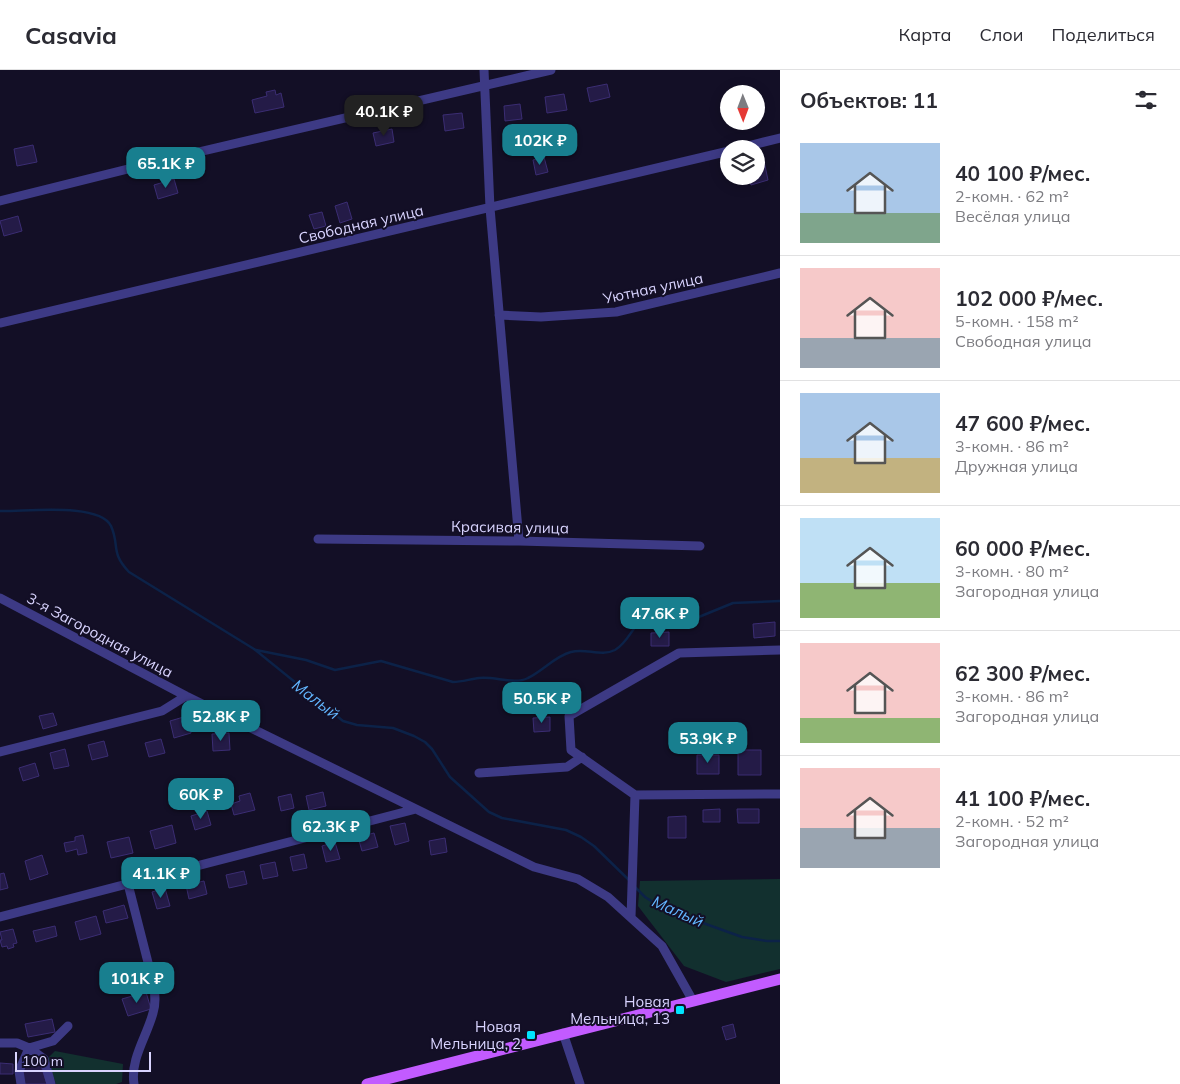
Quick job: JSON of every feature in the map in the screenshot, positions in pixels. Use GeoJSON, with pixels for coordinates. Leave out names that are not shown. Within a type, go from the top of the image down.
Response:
{"type":"FeatureCollection","features":[{"type":"Feature","properties":{"kind":"main road"},"geometry":{"type":"LineString","coordinates":[[367,1084],[780,979]]}},
{"type":"Feature","properties":{"kind":"street"},"geometry":{"type":"LineString","coordinates":[[484,70],[490,208],[519,540]]}},
{"type":"Feature","properties":{"kind":"street"},"geometry":{"type":"LineString","coordinates":[[0,201],[160,161],[551,70]]}},
{"type":"Feature","properties":{"kind":"street"},"geometry":{"type":"LineString","coordinates":[[765,142],[780,138]]}},
{"type":"Feature","properties":{"kind":"street","name":"Свободная улица"},"geometry":{"type":"LineString","coordinates":[[0,323],[720,153]]}},
{"type":"Feature","properties":{"kind":"street","name":"Уютная улица"},"geometry":{"type":"LineString","coordinates":[[499,315],[541,317],[616,312],[780,273]]}},
{"type":"Feature","properties":{"kind":"street","name":"Красивая улица"},"geometry":{"type":"LineString","coordinates":[[318,539],[519,540],[700,546]]}},
{"type":"Feature","properties":{"kind":"street","name":"3-я Загородная улица"},"geometry":{"type":"LineString","coordinates":[[0,598],[186,696],[534,867],[578,879],[608,897],[662,946],[692,1002]]}},
{"type":"Feature","properties":{"kind":"street"},"geometry":{"type":"LineString","coordinates":[[780,650],[679,653],[569,716],[572,750],[635,794],[780,794]]}},
{"type":"Feature","properties":{"kind":"street"},"geometry":{"type":"LineString","coordinates":[[0,752],[162,711],[186,696]]}},
{"type":"Feature","properties":{"kind":"street"},"geometry":{"type":"LineString","coordinates":[[479,773],[567,767],[582,757]]}},
{"type":"Feature","properties":{"kind":"street"},"geometry":{"type":"LineString","coordinates":[[631,917],[635,794]]}},
{"type":"Feature","properties":{"kind":"street"},"geometry":{"type":"LineString","coordinates":[[0,917],[416,808]]}},
{"type":"Feature","properties":{"kind":"street"},"geometry":{"type":"LineString","coordinates":[[128,884],[154,986],[155,998],[153,1014],[136,1061],[133,1077],[134,1084]]}},
{"type":"Feature","properties":{"kind":"street"},"geometry":{"type":"LineString","coordinates":[[29,1048],[53,1041],[68,1026]]}},
{"type":"Feature","properties":{"kind":"street"},"geometry":{"type":"LineString","coordinates":[[564,1033],[580,1084]]}},
{"type":"Feature","properties":{"kind":"street"},"geometry":{"type":"LineString","coordinates":[[0,1043],[17,1043],[29,1048],[44,1059],[51,1084]]}},
{"type":"Feature","properties":{"kind":"street"},"geometry":{"type":"LineString","coordinates":[[21,1084],[19,1071],[29,1048]]}},
{"type":"Feature","properties":{"kind":"green space"},"geometry":{"type":"Polygon","coordinates":[[[780,879],[780,969],[726,982],[684,966],[638,906],[640,881],[780,879]]]}},
{"type":"Feature","properties":{"kind":"green space"},"geometry":{"type":"Polygon","coordinates":[[[55,1051],[123,1064],[122,1082],[116,1084],[56,1084],[47,1059],[55,1051]]]}},
{"type":"Feature","properties":{"kind":"building"},"geometry":{"type":"Polygon","coordinates":[[[607,84],[610,97],[590,102],[587,88],[607,84]]]}},
{"type":"Feature","properties":{"kind":"building"},"geometry":{"type":"Polygon","coordinates":[[[275,90],[276,95],[281,93],[284,107],[255,113],[252,100],[267,96],[266,92],[275,90]]]}},
{"type":"Feature","properties":{"kind":"building"},"geometry":{"type":"Polygon","coordinates":[[[564,94],[567,110],[547,113],[545,97],[564,94]]]}},
{"type":"Feature","properties":{"kind":"building"},"geometry":{"type":"Polygon","coordinates":[[[520,104],[522,119],[505,121],[504,106],[520,104]]]}},
{"type":"Feature","properties":{"kind":"building"},"geometry":{"type":"Polygon","coordinates":[[[462,113],[464,128],[445,131],[443,115],[462,113]]]}},
{"type":"Feature","properties":{"kind":"building"},"geometry":{"type":"Polygon","coordinates":[[[392,129],[394,142],[376,146],[373,133],[392,129]]]}},
{"type":"Feature","properties":{"kind":"building"},"geometry":{"type":"Polygon","coordinates":[[[33,145],[37,162],[17,166],[14,149],[33,145]]]}},
{"type":"Feature","properties":{"kind":"building"},"geometry":{"type":"Polygon","coordinates":[[[544,157],[548,172],[536,175],[533,160],[544,157]]]}},
{"type":"Feature","properties":{"kind":"building"},"geometry":{"type":"Polygon","coordinates":[[[765,166],[768,180],[765,181],[765,166]]]}},
{"type":"Feature","properties":{"kind":"building"},"geometry":{"type":"Polygon","coordinates":[[[174,179],[178,193],[158,199],[154,185],[174,179]]]}},
{"type":"Feature","properties":{"kind":"building"},"geometry":{"type":"Polygon","coordinates":[[[347,202],[352,219],[340,223],[335,206],[347,202]]]}},
{"type":"Feature","properties":{"kind":"building"},"geometry":{"type":"Polygon","coordinates":[[[322,212],[326,226],[314,229],[309,215],[322,212]]]}},
{"type":"Feature","properties":{"kind":"building"},"geometry":{"type":"Polygon","coordinates":[[[18,216],[22,231],[4,236],[0,221],[18,216]]]}},
{"type":"Feature","properties":{"kind":"building"},"geometry":{"type":"Polygon","coordinates":[[[775,622],[775,636],[754,638],[753,624],[775,622]]]}},
{"type":"Feature","properties":{"kind":"building"},"geometry":{"type":"Polygon","coordinates":[[[669,632],[669,646],[651,646],[651,633],[669,632]]]}},
{"type":"Feature","properties":{"kind":"building"},"geometry":{"type":"Polygon","coordinates":[[[571,684],[578,693],[567,701],[560,692],[571,684]]]}},
{"type":"Feature","properties":{"kind":"building"},"geometry":{"type":"Polygon","coordinates":[[[53,713],[57,725],[43,729],[39,716],[53,713]]]}},
{"type":"Feature","properties":{"kind":"building"},"geometry":{"type":"Polygon","coordinates":[[[187,716],[191,733],[174,738],[170,721],[187,716]]]}},
{"type":"Feature","properties":{"kind":"building"},"geometry":{"type":"Polygon","coordinates":[[[550,717],[550,731],[534,732],[533,718],[550,717]]]}},
{"type":"Feature","properties":{"kind":"building"},"geometry":{"type":"Polygon","coordinates":[[[229,733],[230,750],[213,751],[212,734],[229,733]]]}},
{"type":"Feature","properties":{"kind":"building"},"geometry":{"type":"Polygon","coordinates":[[[161,739],[165,753],[149,757],[145,743],[161,739]]]}},
{"type":"Feature","properties":{"kind":"building"},"geometry":{"type":"Polygon","coordinates":[[[104,741],[108,756],[92,760],[88,745],[104,741]]]}},
{"type":"Feature","properties":{"kind":"building"},"geometry":{"type":"Polygon","coordinates":[[[65,749],[69,766],[54,769],[50,753],[65,749]]]}},
{"type":"Feature","properties":{"kind":"building"},"geometry":{"type":"Polygon","coordinates":[[[738,750],[761,750],[761,775],[738,775],[738,750]]]}},
{"type":"Feature","properties":{"kind":"building"},"geometry":{"type":"Polygon","coordinates":[[[697,755],[719,755],[719,774],[697,774],[697,755]]]}},
{"type":"Feature","properties":{"kind":"building"},"geometry":{"type":"Polygon","coordinates":[[[35,763],[39,776],[23,781],[19,768],[35,763]]]}},
{"type":"Feature","properties":{"kind":"building"},"geometry":{"type":"Polygon","coordinates":[[[323,792],[326,806],[309,810],[306,796],[323,792]]]}},
{"type":"Feature","properties":{"kind":"building"},"geometry":{"type":"Polygon","coordinates":[[[250,793],[255,810],[234,815],[231,804],[240,801],[239,796],[250,793]]]}},
{"type":"Feature","properties":{"kind":"building"},"geometry":{"type":"Polygon","coordinates":[[[291,794],[294,808],[281,811],[278,797],[291,794]]]}},
{"type":"Feature","properties":{"kind":"building"},"geometry":{"type":"Polygon","coordinates":[[[720,809],[720,822],[703,822],[703,810],[720,809]]]}},
{"type":"Feature","properties":{"kind":"building"},"geometry":{"type":"Polygon","coordinates":[[[737,809],[759,809],[759,823],[738,823],[737,809]]]}},
{"type":"Feature","properties":{"kind":"building"},"geometry":{"type":"Polygon","coordinates":[[[207,811],[211,825],[195,830],[191,816],[207,811]]]}},
{"type":"Feature","properties":{"kind":"building"},"geometry":{"type":"Polygon","coordinates":[[[686,816],[686,838],[668,838],[668,817],[686,816]]]}},
{"type":"Feature","properties":{"kind":"building"},"geometry":{"type":"Polygon","coordinates":[[[405,823],[409,841],[395,845],[390,826],[405,823]]]}},
{"type":"Feature","properties":{"kind":"building"},"geometry":{"type":"Polygon","coordinates":[[[172,825],[176,843],[155,849],[150,831],[172,825]]]}},
{"type":"Feature","properties":{"kind":"building"},"geometry":{"type":"Polygon","coordinates":[[[374,833],[378,847],[362,851],[358,837],[374,833]]]}},
{"type":"Feature","properties":{"kind":"building"},"geometry":{"type":"Polygon","coordinates":[[[83,835],[87,853],[78,855],[77,849],[66,852],[64,843],[75,841],[75,837],[83,835]]]}},
{"type":"Feature","properties":{"kind":"building"},"geometry":{"type":"Polygon","coordinates":[[[129,837],[133,853],[111,858],[107,842],[129,837]]]}},
{"type":"Feature","properties":{"kind":"building"},"geometry":{"type":"Polygon","coordinates":[[[445,838],[447,852],[431,855],[429,841],[445,838]]]}},
{"type":"Feature","properties":{"kind":"building"},"geometry":{"type":"Polygon","coordinates":[[[335,842],[340,859],[326,862],[322,846],[335,842]]]}},
{"type":"Feature","properties":{"kind":"building"},"geometry":{"type":"Polygon","coordinates":[[[304,854],[307,868],[293,871],[290,857],[304,854]]]}},
{"type":"Feature","properties":{"kind":"building"},"geometry":{"type":"Polygon","coordinates":[[[42,855],[48,874],[30,880],[25,861],[42,855]]]}},
{"type":"Feature","properties":{"kind":"building"},"geometry":{"type":"Polygon","coordinates":[[[275,862],[278,876],[263,879],[260,865],[275,862]]]}},
{"type":"Feature","properties":{"kind":"building"},"geometry":{"type":"Polygon","coordinates":[[[244,871],[247,884],[229,888],[226,875],[244,871]]]}},
{"type":"Feature","properties":{"kind":"building"},"geometry":{"type":"Polygon","coordinates":[[[4,873],[8,888],[0,890],[0,874],[4,873]]]}},
{"type":"Feature","properties":{"kind":"building"},"geometry":{"type":"Polygon","coordinates":[[[204,881],[207,894],[189,899],[186,885],[204,881]]]}},
{"type":"Feature","properties":{"kind":"building"},"geometry":{"type":"Polygon","coordinates":[[[165,888],[170,906],[157,909],[152,892],[165,888]]]}},
{"type":"Feature","properties":{"kind":"building"},"geometry":{"type":"Polygon","coordinates":[[[124,905],[128,918],[106,923],[103,911],[124,905]]]}},
{"type":"Feature","properties":{"kind":"building"},"geometry":{"type":"Polygon","coordinates":[[[96,916],[101,934],[80,940],[75,922],[96,916]]]}},
{"type":"Feature","properties":{"kind":"building"},"geometry":{"type":"Polygon","coordinates":[[[55,926],[57,936],[36,942],[33,931],[55,926]]]}},
{"type":"Feature","properties":{"kind":"building"},"geometry":{"type":"Polygon","coordinates":[[[13,929],[17,943],[13,944],[14,947],[8,949],[7,946],[2,947],[0,932],[13,929]]]}},
{"type":"Feature","properties":{"kind":"building"},"geometry":{"type":"Polygon","coordinates":[[[146,992],[151,1009],[128,1016],[122,999],[146,992]]]}},
{"type":"Feature","properties":{"kind":"building"},"geometry":{"type":"Polygon","coordinates":[[[52,1019],[55,1032],[28,1037],[25,1024],[52,1019]]]}},
{"type":"Feature","properties":{"kind":"building"},"geometry":{"type":"Polygon","coordinates":[[[733,1024],[736,1037],[726,1040],[722,1027],[733,1024]]]}},
{"type":"Feature","properties":{"kind":"building"},"geometry":{"type":"Polygon","coordinates":[[[0,1063],[13,1064],[13,1074],[0,1074],[0,1063]]]}},
{"type":"Feature","properties":{"kind":"building"},"geometry":{"type":"Polygon","coordinates":[[[40,1063],[47,1084],[25,1084],[20,1069],[40,1063]]]}},
{"type":"Feature","properties":{"kind":"waterway","name":"Малый"},"geometry":{"type":"LineString","coordinates":[[0,511],[77,511],[104,519],[111,526],[114,533],[119,559],[129,572],[254,649],[343,721],[357,725],[393,728],[425,742],[432,749],[450,777],[489,812],[502,818],[566,830],[581,837],[594,846],[630,881]]}},
{"type":"Feature","properties":{"kind":"waterway"},"geometry":{"type":"LineString","coordinates":[[256,650],[306,660],[335,670],[381,661],[453,682],[479,678],[517,681],[528,678],[571,652],[604,653],[615,650],[625,641],[642,619],[653,613],[667,613],[689,621],[733,603],[780,601]]}},
{"type":"Feature","properties":{"kind":"waterway","name":"Малый"},"geometry":{"type":"LineString","coordinates":[[635,887],[645,897],[664,909],[742,937],[780,941]]}},
{"type":"Feature","properties":{"kind":"place","name":"Новая Мельница, 13"},"geometry":{"type":"Point","coordinates":[680,1010]}},
{"type":"Feature","properties":{"kind":"place","name":"Новая Мельница, 2"},"geometry":{"type":"Point","coordinates":[531,1035]}}]}
